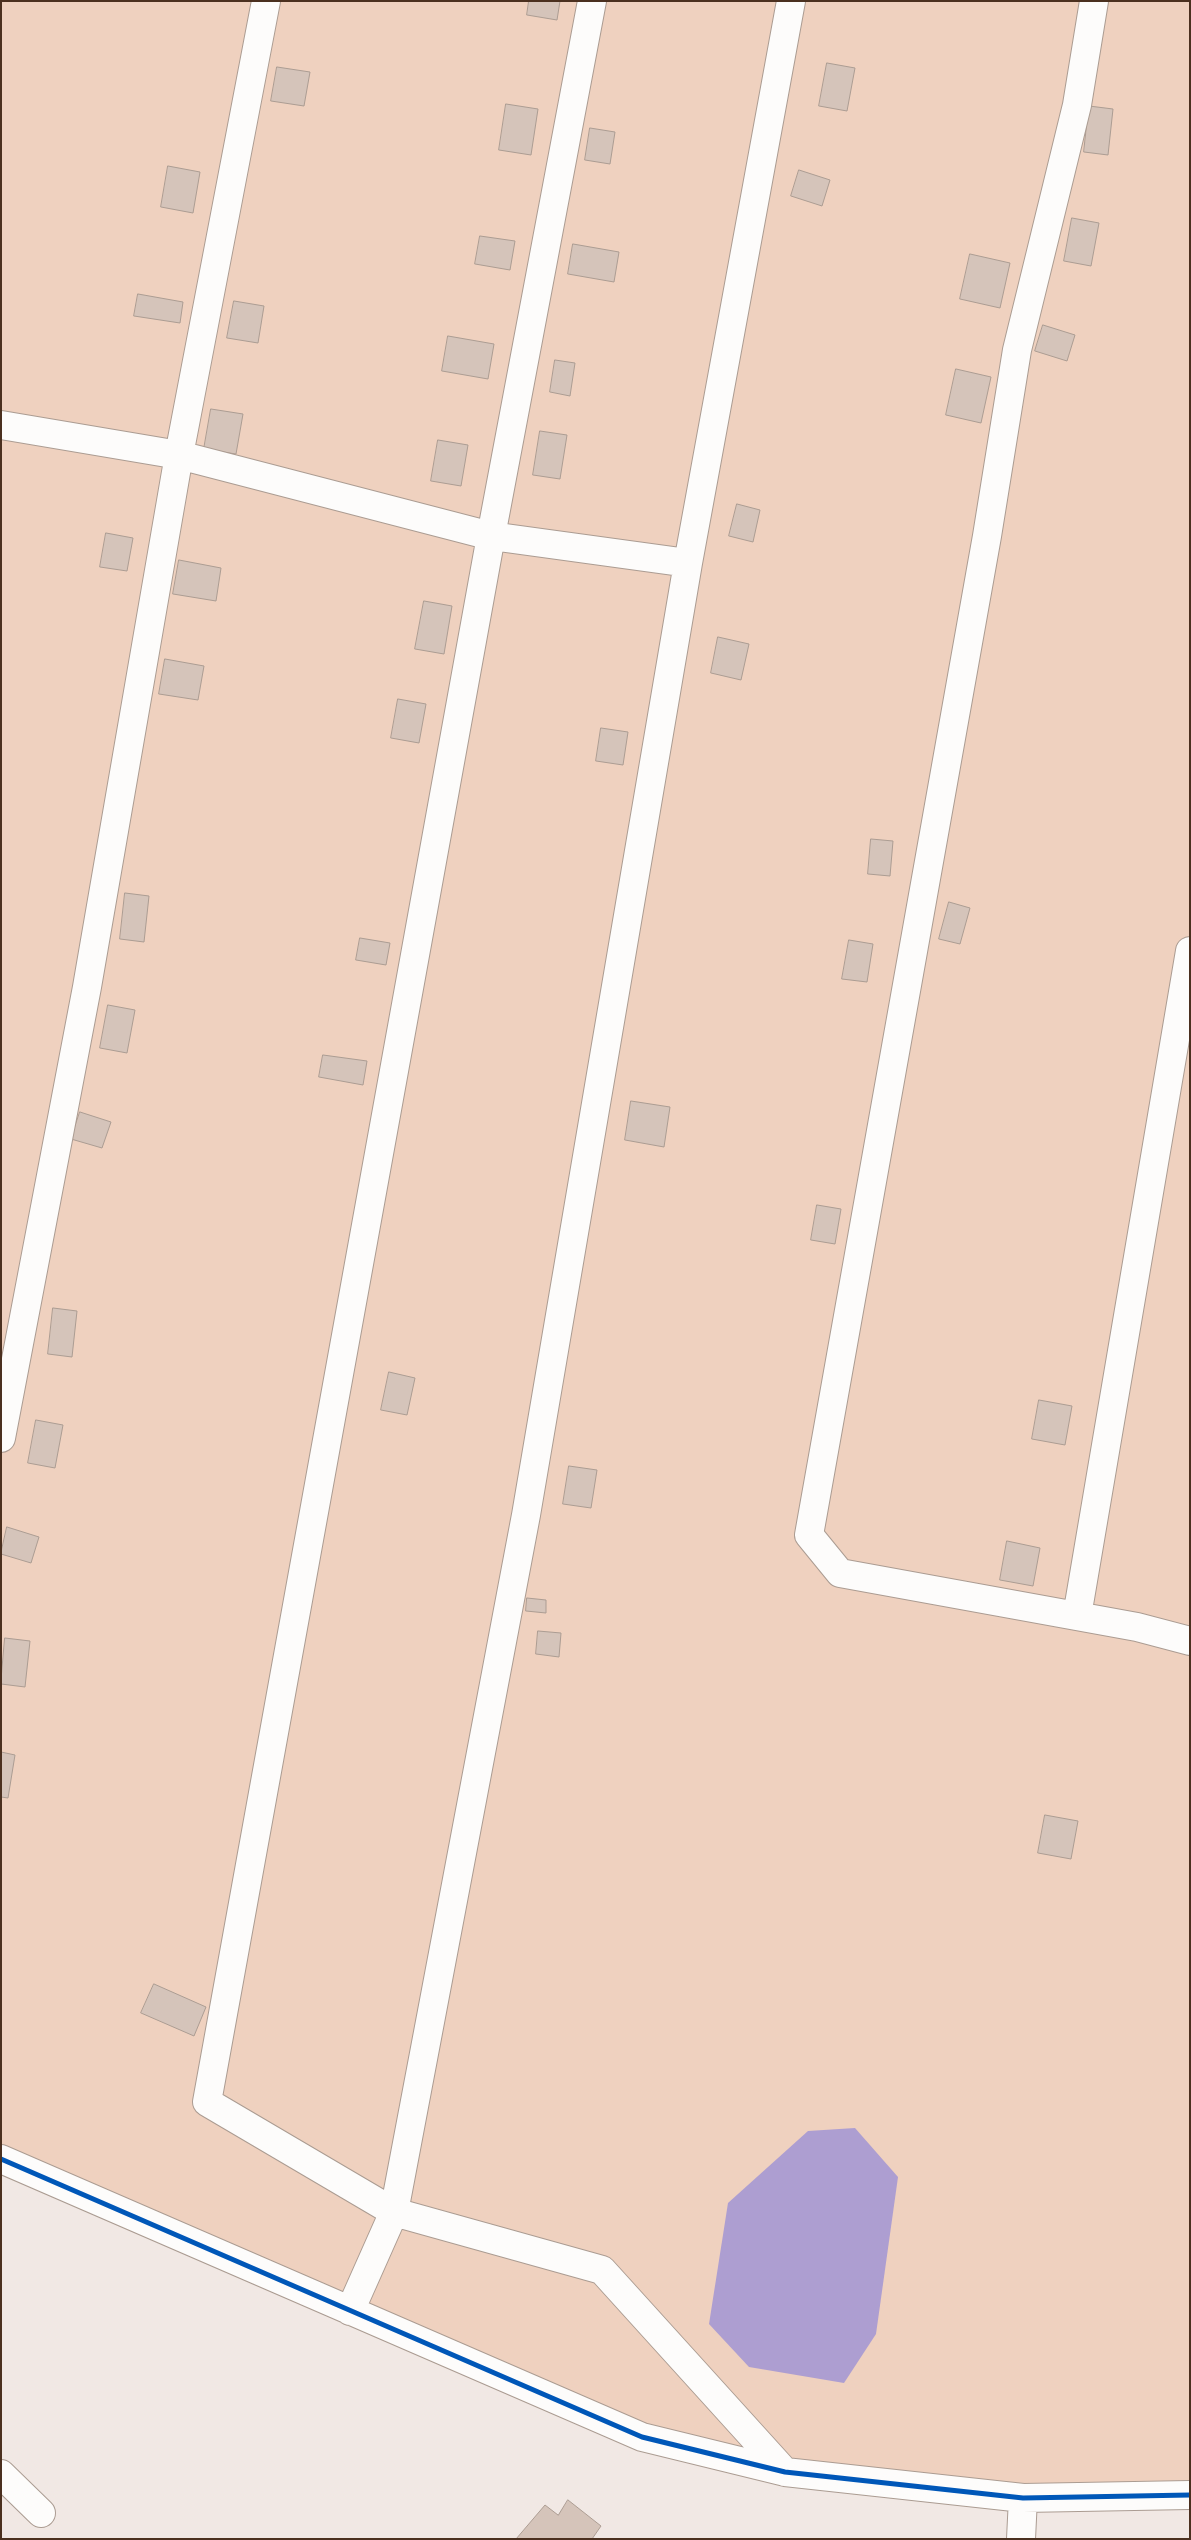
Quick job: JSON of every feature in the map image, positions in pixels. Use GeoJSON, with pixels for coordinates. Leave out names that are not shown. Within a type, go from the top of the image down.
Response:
{"type":"FeatureCollection","features":[{"type":"Feature","properties":{"kind":"street"},"geometry":{"type":"LineString","coordinates":[[1,1438],[87,987],[179,455],[266,1]]}},
{"type":"Feature","properties":{"kind":"street"},"geometry":{"type":"LineString","coordinates":[[592,1],[491,536],[207,2102],[394,2212],[602,2270],[785,2472]]}},
{"type":"Feature","properties":{"kind":"street"},"geometry":{"type":"LineString","coordinates":[[350,2310],[394,2212],[526,1515],[688,563],[791,1]]}},
{"type":"Feature","properties":{"kind":"street"},"geometry":{"type":"LineString","coordinates":[[1094,1],[1077,106],[1017,350],[985,545],[809,1535],[840,1573],[1137,1627],[1190,1641]]}},
{"type":"Feature","properties":{"kind":"street"},"geometry":{"type":"LineString","coordinates":[[1,425],[179,455],[491,536],[688,563]]}},
{"type":"Feature","properties":{"kind":"street"},"geometry":{"type":"LineString","coordinates":[[1077,1616],[1190,950]]}},
{"type":"Feature","properties":{"kind":"street"},"geometry":{"type":"LineString","coordinates":[[1,2159],[642,2437],[785,2472],[1023,2498],[1190,2495]]}},
{"type":"Feature","properties":{"kind":"street"},"geometry":{"type":"LineString","coordinates":[[1,2474],[41,2514]]}},
{"type":"Feature","properties":{"kind":"street"},"geometry":{"type":"LineString","coordinates":[[1021,2539],[1023,2498]]}},
{"type":"Feature","properties":{"kind":"shaded area"},"geometry":{"type":"Polygon","coordinates":[[[1,1],[1190,1],[1190,2495],[1023,2498],[642,2437],[1,2159],[1,1]]]}},
{"type":"Feature","properties":{"kind":"shaded area"},"geometry":{"type":"Polygon","coordinates":[[[855,2128],[898,2177],[876,2334],[844,2383],[749,2367],[709,2324],[728,2203],[808,2131],[855,2128]]]}},
{"type":"Feature","properties":{"kind":"building"},"geometry":{"type":"Polygon","coordinates":[[[529,1],[560,1],[557,20],[527,15],[529,1]]]}},
{"type":"Feature","properties":{"kind":"building"},"geometry":{"type":"Polygon","coordinates":[[[827,63],[855,68],[847,111],[819,106],[827,63]]]}},
{"type":"Feature","properties":{"kind":"building"},"geometry":{"type":"Polygon","coordinates":[[[277,67],[310,72],[304,106],[271,101],[277,67]]]}},
{"type":"Feature","properties":{"kind":"building"},"geometry":{"type":"Polygon","coordinates":[[[506,104],[538,109],[531,155],[499,150],[506,104]]]}},
{"type":"Feature","properties":{"kind":"building"},"geometry":{"type":"Polygon","coordinates":[[[1089,106],[1113,109],[1108,155],[1084,152],[1089,106]]]}},
{"type":"Feature","properties":{"kind":"building"},"geometry":{"type":"Polygon","coordinates":[[[590,128],[615,132],[610,164],[585,160],[590,128]]]}},
{"type":"Feature","properties":{"kind":"building"},"geometry":{"type":"Polygon","coordinates":[[[168,166],[200,172],[193,213],[161,207],[168,166]]]}},
{"type":"Feature","properties":{"kind":"building"},"geometry":{"type":"Polygon","coordinates":[[[799,170],[830,180],[822,206],[791,196],[799,170]]]}},
{"type":"Feature","properties":{"kind":"building"},"geometry":{"type":"Polygon","coordinates":[[[1072,218],[1099,223],[1091,266],[1064,261],[1072,218]]]}},
{"type":"Feature","properties":{"kind":"building"},"geometry":{"type":"Polygon","coordinates":[[[480,236],[515,241],[510,270],[475,264],[480,236]]]}},
{"type":"Feature","properties":{"kind":"building"},"geometry":{"type":"Polygon","coordinates":[[[573,244],[619,252],[614,282],[568,274],[573,244]]]}},
{"type":"Feature","properties":{"kind":"building"},"geometry":{"type":"Polygon","coordinates":[[[970,254],[1010,263],[1000,308],[960,299],[970,254]]]}},
{"type":"Feature","properties":{"kind":"building"},"geometry":{"type":"Polygon","coordinates":[[[138,294],[183,302],[180,323],[134,316],[138,294]]]}},
{"type":"Feature","properties":{"kind":"building"},"geometry":{"type":"Polygon","coordinates":[[[234,301],[264,306],[258,343],[227,338],[234,301]]]}},
{"type":"Feature","properties":{"kind":"building"},"geometry":{"type":"Polygon","coordinates":[[[1043,325],[1075,335],[1067,361],[1035,351],[1043,325]]]}},
{"type":"Feature","properties":{"kind":"building"},"geometry":{"type":"Polygon","coordinates":[[[448,336],[494,344],[488,379],[442,371],[448,336]]]}},
{"type":"Feature","properties":{"kind":"building"},"geometry":{"type":"Polygon","coordinates":[[[555,360],[575,363],[570,396],[550,392],[555,360]]]}},
{"type":"Feature","properties":{"kind":"building"},"geometry":{"type":"Polygon","coordinates":[[[956,369],[991,377],[981,423],[946,415],[956,369]]]}},
{"type":"Feature","properties":{"kind":"building"},"geometry":{"type":"Polygon","coordinates":[[[211,409],[243,414],[236,454],[204,449],[211,409]]]}},
{"type":"Feature","properties":{"kind":"building"},"geometry":{"type":"Polygon","coordinates":[[[540,431],[567,435],[560,479],[533,475],[540,431]]]}},
{"type":"Feature","properties":{"kind":"building"},"geometry":{"type":"Polygon","coordinates":[[[438,440],[468,445],[461,486],[431,481],[438,440]]]}},
{"type":"Feature","properties":{"kind":"building"},"geometry":{"type":"Polygon","coordinates":[[[737,504],[760,510],[753,542],[729,536],[737,504]]]}},
{"type":"Feature","properties":{"kind":"building"},"geometry":{"type":"Polygon","coordinates":[[[106,533],[133,538],[127,571],[100,567],[106,533]]]}},
{"type":"Feature","properties":{"kind":"building"},"geometry":{"type":"Polygon","coordinates":[[[179,560],[221,568],[216,601],[173,594],[179,560]]]}},
{"type":"Feature","properties":{"kind":"building"},"geometry":{"type":"Polygon","coordinates":[[[424,601],[452,606],[444,654],[415,649],[424,601]]]}},
{"type":"Feature","properties":{"kind":"building"},"geometry":{"type":"Polygon","coordinates":[[[718,637],[749,644],[741,680],[711,673],[718,637]]]}},
{"type":"Feature","properties":{"kind":"building"},"geometry":{"type":"Polygon","coordinates":[[[165,659],[204,666],[198,700],[159,694],[165,659]]]}},
{"type":"Feature","properties":{"kind":"building"},"geometry":{"type":"Polygon","coordinates":[[[398,699],[426,704],[419,743],[391,738],[398,699]]]}},
{"type":"Feature","properties":{"kind":"building"},"geometry":{"type":"Polygon","coordinates":[[[601,728],[628,732],[623,765],[596,761],[601,728]]]}},
{"type":"Feature","properties":{"kind":"building"},"geometry":{"type":"Polygon","coordinates":[[[871,839],[893,841],[890,876],[868,874],[871,839]]]}},
{"type":"Feature","properties":{"kind":"building"},"geometry":{"type":"Polygon","coordinates":[[[125,893],[149,896],[144,942],[120,939],[125,893]]]}},
{"type":"Feature","properties":{"kind":"building"},"geometry":{"type":"Polygon","coordinates":[[[949,902],[970,908],[960,944],[939,939],[949,902]]]}},
{"type":"Feature","properties":{"kind":"building"},"geometry":{"type":"Polygon","coordinates":[[[360,938],[390,943],[386,965],[356,960],[360,938]]]}},
{"type":"Feature","properties":{"kind":"building"},"geometry":{"type":"Polygon","coordinates":[[[849,940],[873,944],[867,982],[842,979],[849,940]]]}},
{"type":"Feature","properties":{"kind":"building"},"geometry":{"type":"Polygon","coordinates":[[[108,1005],[135,1010],[127,1053],[100,1048],[108,1005]]]}},
{"type":"Feature","properties":{"kind":"building"},"geometry":{"type":"Polygon","coordinates":[[[323,1055],[367,1061],[363,1085],[319,1077],[323,1055]]]}},
{"type":"Feature","properties":{"kind":"building"},"geometry":{"type":"Polygon","coordinates":[[[631,1101],[670,1107],[664,1147],[625,1140],[631,1101]]]}},
{"type":"Feature","properties":{"kind":"building"},"geometry":{"type":"Polygon","coordinates":[[[80,1112],[111,1122],[102,1148],[71,1139],[80,1112]]]}},
{"type":"Feature","properties":{"kind":"building"},"geometry":{"type":"Polygon","coordinates":[[[817,1205],[841,1209],[835,1244],[811,1240],[817,1205]]]}},
{"type":"Feature","properties":{"kind":"building"},"geometry":{"type":"Polygon","coordinates":[[[53,1308],[77,1311],[72,1357],[48,1354],[53,1308]]]}},
{"type":"Feature","properties":{"kind":"building"},"geometry":{"type":"Polygon","coordinates":[[[389,1372],[415,1378],[407,1415],[381,1410],[389,1372]]]}},
{"type":"Feature","properties":{"kind":"building"},"geometry":{"type":"Polygon","coordinates":[[[1039,1400],[1072,1406],[1065,1445],[1032,1439],[1039,1400]]]}},
{"type":"Feature","properties":{"kind":"building"},"geometry":{"type":"Polygon","coordinates":[[[36,1420],[63,1425],[55,1468],[28,1463],[36,1420]]]}},
{"type":"Feature","properties":{"kind":"building"},"geometry":{"type":"Polygon","coordinates":[[[569,1466],[597,1470],[591,1508],[563,1504],[569,1466]]]}},
{"type":"Feature","properties":{"kind":"building"},"geometry":{"type":"Polygon","coordinates":[[[7,1527],[39,1537],[31,1563],[1,1554],[7,1527]]]}},
{"type":"Feature","properties":{"kind":"building"},"geometry":{"type":"Polygon","coordinates":[[[1007,1541],[1040,1548],[1033,1586],[1000,1580],[1007,1541]]]}},
{"type":"Feature","properties":{"kind":"building"},"geometry":{"type":"Polygon","coordinates":[[[527,1598],[546,1600],[546,1613],[526,1611],[527,1598]]]}},
{"type":"Feature","properties":{"kind":"building"},"geometry":{"type":"Polygon","coordinates":[[[538,1631],[561,1633],[559,1657],[536,1654],[538,1631]]]}},
{"type":"Feature","properties":{"kind":"building"},"geometry":{"type":"Polygon","coordinates":[[[5,1638],[30,1641],[25,1687],[1,1684],[5,1638]]]}},
{"type":"Feature","properties":{"kind":"building"},"geometry":{"type":"Polygon","coordinates":[[[1,1752],[15,1755],[8,1798],[1,1797],[1,1752]]]}},
{"type":"Feature","properties":{"kind":"building"},"geometry":{"type":"Polygon","coordinates":[[[1045,1815],[1078,1821],[1071,1859],[1038,1853],[1045,1815]]]}},
{"type":"Feature","properties":{"kind":"building"},"geometry":{"type":"Polygon","coordinates":[[[154,1984],[206,2007],[194,2036],[141,2013],[154,1984]]]}},
{"type":"Feature","properties":{"kind":"building"},"geometry":{"type":"Polygon","coordinates":[[[568,2500],[601,2526],[592,2539],[516,2539],[545,2505],[558,2515],[568,2500]]]}},
{"type":"Feature","properties":{"kind":"cycle path"},"geometry":{"type":"LineString","coordinates":[[1,2159],[642,2437],[785,2472],[1023,2498],[1190,2495]]}}]}
